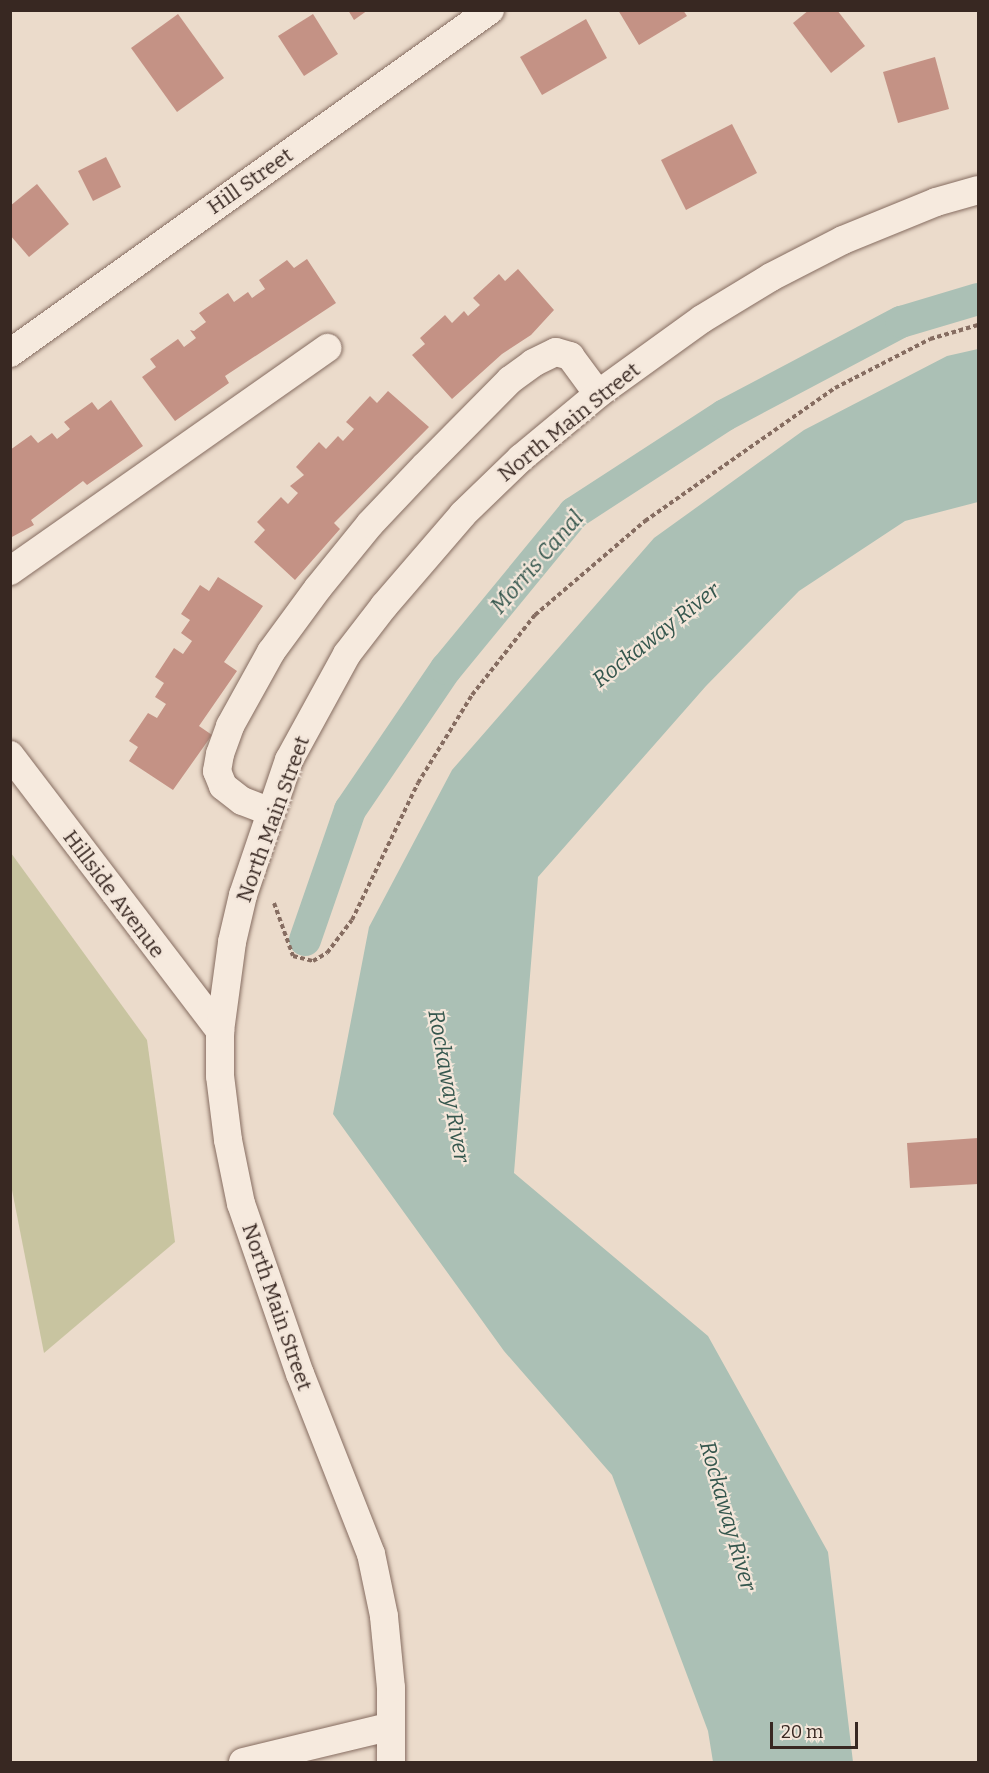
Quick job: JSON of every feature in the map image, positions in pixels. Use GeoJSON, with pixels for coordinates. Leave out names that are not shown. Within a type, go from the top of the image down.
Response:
{"type":"FeatureCollection","features":[{"type":"Feature","properties":{"kind":"street","name":"Hill Street"},"geometry":{"type":"LineString","coordinates":[[10,353],[490,10]]}},
{"type":"Feature","properties":{"kind":"street","name":"North Main Street"},"geometry":{"type":"LineString","coordinates":[[391,1762],[389,1727],[391,1688],[384,1616],[371,1554],[300,1374],[241,1204],[226,1129],[220,1031],[235,933],[289,760],[316,706],[347,654],[384,606],[463,514],[520,458],[598,394],[702,319],[771,277],[843,240],[936,202],[978,190]]}},
{"type":"Feature","properties":{"kind":"street"},"geometry":{"type":"LineString","coordinates":[[10,572],[327,348]]}},
{"type":"Feature","properties":{"kind":"street"},"geometry":{"type":"LineString","coordinates":[[271,812],[242,801],[223,786],[217,771],[220,754],[230,726],[271,652],[318,588],[370,524],[425,466],[510,380],[532,363],[556,352],[570,356],[598,394]]}},
{"type":"Feature","properties":{"kind":"street","name":"Hillside Avenue"},"geometry":{"type":"LineString","coordinates":[[10,755],[220,1031]]}},
{"type":"Feature","properties":{"kind":"street"},"geometry":{"type":"LineString","coordinates":[[243,1762],[389,1727]]}},
{"type":"Feature","properties":{"kind":"path"},"geometry":{"type":"LineString","coordinates":[[274,903],[293,956],[313,961],[327,953],[352,920],[418,783],[472,695],[535,615],[645,521],[835,388],[930,339],[978,325]]}},
{"type":"Feature","properties":{"kind":"shaded area"},"geometry":{"type":"Polygon","coordinates":[[[11,853],[147,1040],[175,1242],[44,1353],[11,1185],[11,853]]]}},
{"type":"Feature","properties":{"kind":"water","name":"Rockaway River"},"geometry":{"type":"Polygon","coordinates":[[[978,349],[978,502],[905,521],[799,591],[706,686],[538,877],[514,1173],[708,1336],[828,1552],[853,1762],[713,1762],[708,1731],[612,1475],[504,1351],[333,1114],[369,927],[452,770],[654,538],[804,430],[947,356],[978,349]]]}},
{"type":"Feature","properties":{"kind":"building"},"geometry":{"type":"Polygon","coordinates":[[[348,10],[368,10],[354,20],[348,10]]]}},
{"type":"Feature","properties":{"kind":"building"},"geometry":{"type":"Polygon","coordinates":[[[618,10],[683,10],[687,16],[639,45],[618,10]]]}},
{"type":"Feature","properties":{"kind":"building"},"geometry":{"type":"Polygon","coordinates":[[[809,10],[837,10],[865,46],[831,73],[793,23],[809,10]]]}},
{"type":"Feature","properties":{"kind":"building"},"geometry":{"type":"Polygon","coordinates":[[[178,14],[224,78],[177,112],[131,48],[178,14]]]}},
{"type":"Feature","properties":{"kind":"building"},"geometry":{"type":"Polygon","coordinates":[[[313,14],[338,54],[304,76],[278,36],[313,14]]]}},
{"type":"Feature","properties":{"kind":"building"},"geometry":{"type":"Polygon","coordinates":[[[586,19],[607,58],[542,95],[520,57],[586,19]]]}},
{"type":"Feature","properties":{"kind":"building"},"geometry":{"type":"Polygon","coordinates":[[[935,57],[949,109],[898,123],[883,72],[935,57]]]}},
{"type":"Feature","properties":{"kind":"building"},"geometry":{"type":"Polygon","coordinates":[[[732,124],[757,173],[686,210],[661,160],[732,124]]]}},
{"type":"Feature","properties":{"kind":"building"},"geometry":{"type":"Polygon","coordinates":[[[106,157],[121,187],[93,201],[78,171],[106,157]]]}},
{"type":"Feature","properties":{"kind":"building"},"geometry":{"type":"Polygon","coordinates":[[[37,184],[69,224],[29,257],[10,235],[10,206],[37,184]]]}},
{"type":"Feature","properties":{"kind":"building"},"geometry":{"type":"Polygon","coordinates":[[[307,259],[336,303],[225,376],[229,383],[175,421],[142,377],[156,367],[150,359],[178,339],[184,347],[196,338],[190,330],[194,331],[206,322],[199,313],[228,293],[234,302],[248,292],[252,298],[265,289],[259,280],[287,260],[294,268],[307,259]]]}},
{"type":"Feature","properties":{"kind":"building"},"geometry":{"type":"Polygon","coordinates":[[[518,269],[554,310],[531,335],[502,354],[452,399],[412,355],[425,344],[420,338],[445,315],[452,323],[464,311],[468,316],[480,305],[473,298],[499,274],[505,281],[518,269]]]}},
{"type":"Feature","properties":{"kind":"building"},"geometry":{"type":"Polygon","coordinates":[[[388,391],[429,427],[334,523],[340,529],[295,580],[254,542],[265,530],[257,522],[281,497],[288,504],[298,493],[290,486],[304,475],[296,467],[319,442],[326,449],[338,436],[343,441],[354,429],[346,422],[370,396],[377,403],[388,391]]]}},
{"type":"Feature","properties":{"kind":"building"},"geometry":{"type":"Polygon","coordinates":[[[111,400],[143,446],[87,485],[83,481],[31,520],[34,525],[10,538],[10,450],[31,435],[38,443],[52,433],[57,439],[70,429],[64,422],[92,402],[98,410],[111,400]]]}},
{"type":"Feature","properties":{"kind":"building"},"geometry":{"type":"Polygon","coordinates":[[[218,577],[263,606],[224,662],[237,671],[199,726],[212,735],[173,790],[129,761],[138,747],[129,741],[148,713],[157,718],[166,704],[155,697],[164,683],[155,677],[174,648],[183,654],[192,641],[181,633],[190,620],[181,614],[200,585],[209,591],[218,577]]]}},
{"type":"Feature","properties":{"kind":"building"},"geometry":{"type":"Polygon","coordinates":[[[978,1138],[978,1184],[910,1188],[907,1143],[978,1138]]]}},
{"type":"Feature","properties":{"kind":"waterway","name":"Morris Canal"},"geometry":{"type":"LineString","coordinates":[[305,940],[350,810],[446,669],[574,513],[725,415],[901,322],[978,299]]}}]}
